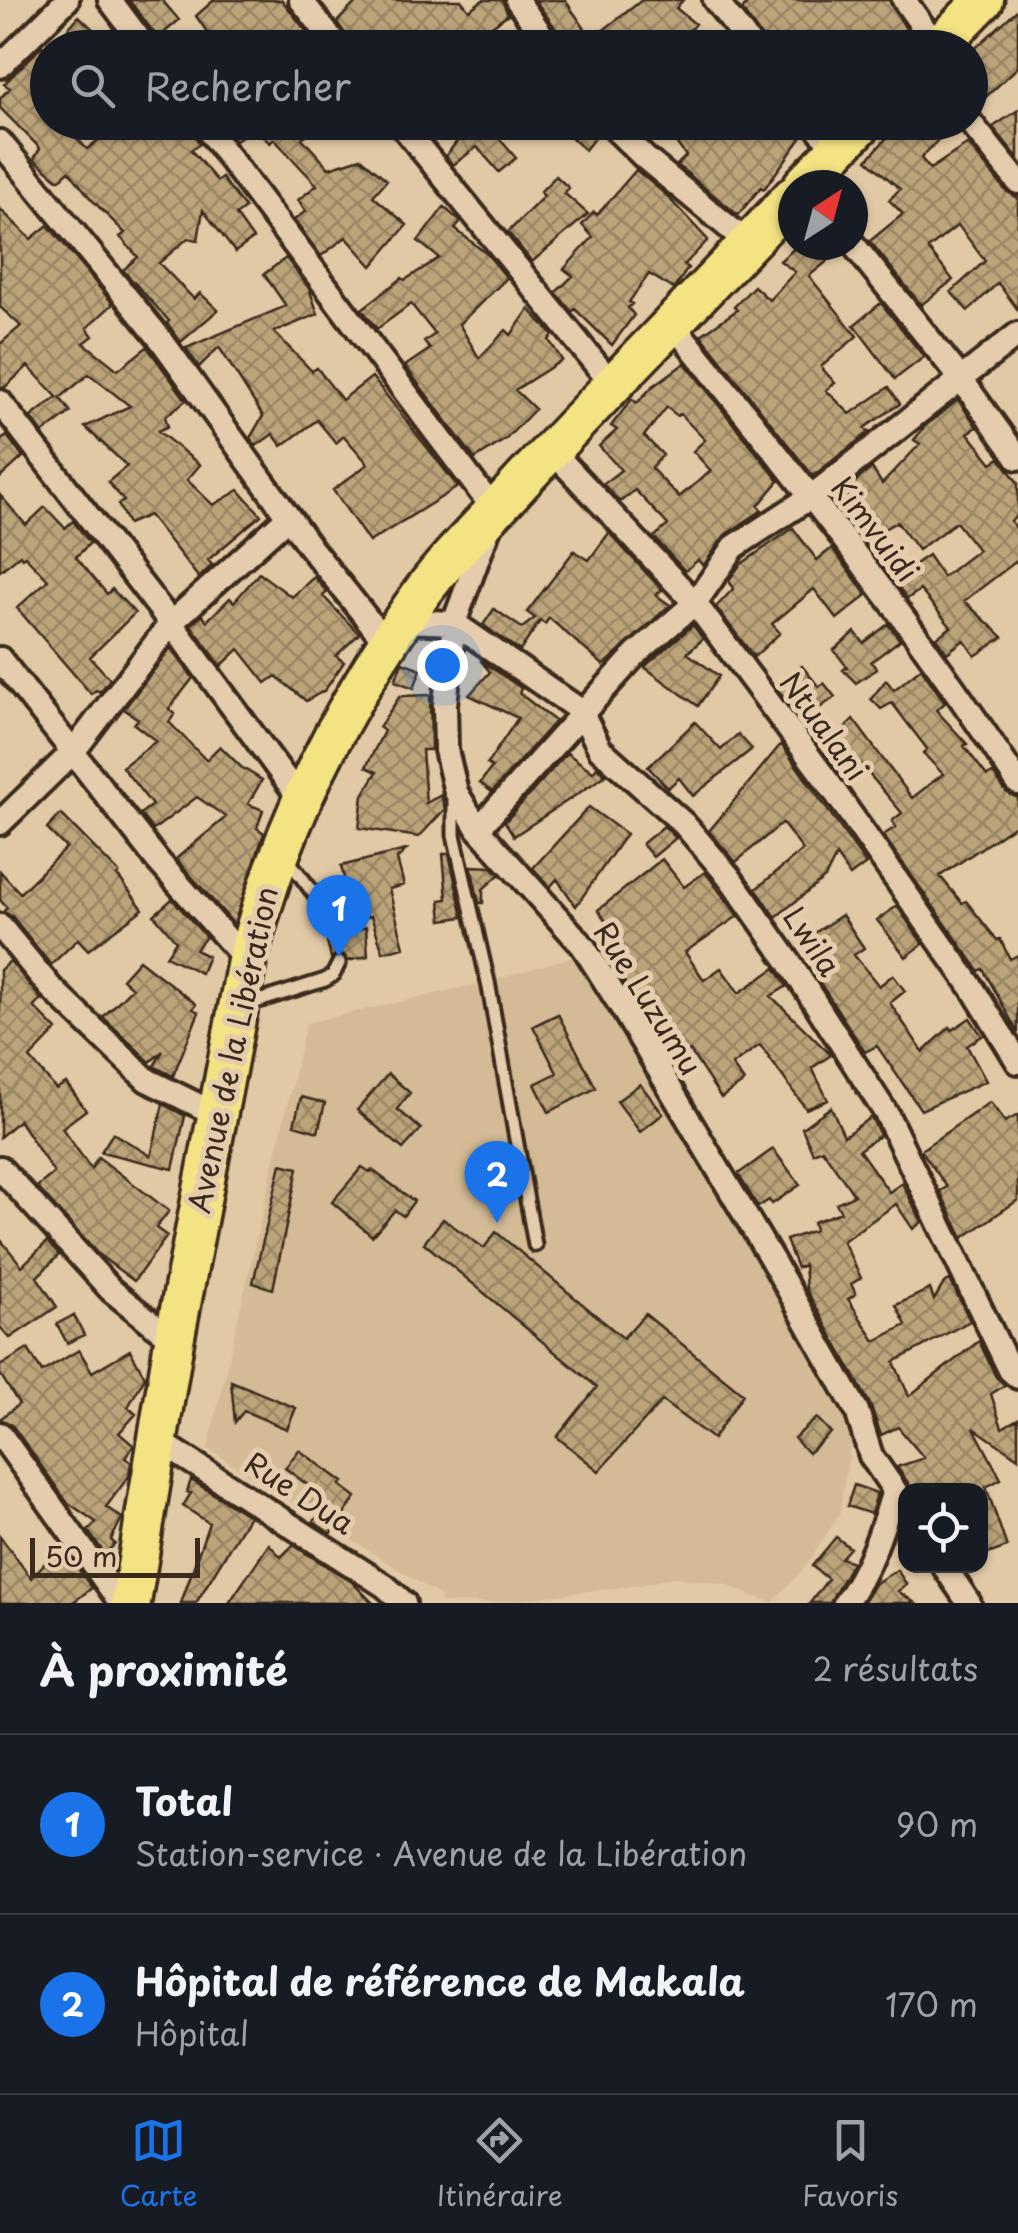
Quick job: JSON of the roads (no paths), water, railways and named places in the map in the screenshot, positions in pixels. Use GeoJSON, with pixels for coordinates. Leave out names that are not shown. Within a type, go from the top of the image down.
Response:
{"type":"FeatureCollection","features":[{"type":"Feature","properties":{"kind":"highway"},"geometry":{"type":"LineString","coordinates":[[954,30],[984,0]]}},
{"type":"Feature","properties":{"kind":"highway"},"geometry":{"type":"LineString","coordinates":[[810,170],[823,140]]}},
{"type":"Feature","properties":{"kind":"highway","name":"Avenue de la Libération"},"geometry":{"type":"LineString","coordinates":[[131,1603],[174,1341],[247,961],[261,904],[301,800],[342,719],[423,592],[612,384],[778,212]]}},
{"type":"Feature","properties":{"kind":"street"},"geometry":{"type":"LineString","coordinates":[[37,30],[67,0]]}},
{"type":"Feature","properties":{"kind":"street"},"geometry":{"type":"LineString","coordinates":[[110,0],[132,30]]}},
{"type":"Feature","properties":{"kind":"street"},"geometry":{"type":"LineString","coordinates":[[301,0],[325,30]]}},
{"type":"Feature","properties":{"kind":"street"},"geometry":{"type":"LineString","coordinates":[[517,0],[539,30]]}},
{"type":"Feature","properties":{"kind":"street"},"geometry":{"type":"LineString","coordinates":[[715,0],[739,30]]}},
{"type":"Feature","properties":{"kind":"street"},"geometry":{"type":"LineString","coordinates":[[904,0],[925,30]]}},
{"type":"Feature","properties":{"kind":"street"},"geometry":{"type":"LineString","coordinates":[[0,66],[30,36]]}},
{"type":"Feature","properties":{"kind":"street"},"geometry":{"type":"LineString","coordinates":[[216,140],[495,511]]}},
{"type":"Feature","properties":{"kind":"street"},"geometry":{"type":"LineString","coordinates":[[414,140],[612,384]]}},
{"type":"Feature","properties":{"kind":"street"},"geometry":{"type":"LineString","coordinates":[[626,140],[749,244]]}},
{"type":"Feature","properties":{"kind":"street"},"geometry":{"type":"LineString","coordinates":[[984,140],[1018,182]]}},
{"type":"Feature","properties":{"kind":"street"},"geometry":{"type":"LineString","coordinates":[[0,142],[162,341],[288,517],[396,633],[454,623]]}},
{"type":"Feature","properties":{"kind":"street"},"geometry":{"type":"LineString","coordinates":[[866,260],[1018,458]]}},
{"type":"Feature","properties":{"kind":"street","name":"Kimvuidi"},"geometry":{"type":"LineString","coordinates":[[671,322],[812,496],[971,711],[1018,783]]}},
{"type":"Feature","properties":{"kind":"street"},"geometry":{"type":"LineString","coordinates":[[478,828],[634,654],[695,603],[734,547],[812,496],[1018,334]]}},
{"type":"Feature","properties":{"kind":"street"},"geometry":{"type":"LineString","coordinates":[[0,402],[171,623],[301,800]]}},
{"type":"Feature","properties":{"kind":"street","name":"Ntualani"},"geometry":{"type":"LineString","coordinates":[[551,450],[695,603],[874,848],[1018,1062]]}},
{"type":"Feature","properties":{"kind":"street","name":"Rue Luzumu"},"geometry":{"type":"LineString","coordinates":[[495,511],[454,623],[446,750],[455,786],[478,828],[583,946],[602,976],[772,1260],[857,1410],[871,1456],[898,1495]]}},
{"type":"Feature","properties":{"kind":"street"},"geometry":{"type":"LineString","coordinates":[[0,822],[73,752],[171,623],[288,517]]}},
{"type":"Feature","properties":{"kind":"street","name":"Lwila"},"geometry":{"type":"LineString","coordinates":[[454,623],[581,711],[600,749],[684,824],[730,878],[886,1113],[1010,1370],[1018,1376]]}},
{"type":"Feature","properties":{"kind":"street"},"geometry":{"type":"LineString","coordinates":[[0,659],[158,861],[247,961]]}},
{"type":"Feature","properties":{"kind":"street"},"geometry":{"type":"LineString","coordinates":[[0,926],[50,987],[147,1080],[218,1114]]}},
{"type":"Feature","properties":{"kind":"street"},"geometry":{"type":"LineString","coordinates":[[0,1168],[111,1290],[174,1341]]}},
{"type":"Feature","properties":{"kind":"street"},"geometry":{"type":"LineString","coordinates":[[0,1434],[121,1603]]}},
{"type":"Feature","properties":{"kind":"street","name":"Rue Dua"},"geometry":{"type":"LineString","coordinates":[[158,1441],[385,1586],[404,1603]]}},
{"type":"Feature","properties":{"kind":"street"},"geometry":{"type":"LineString","coordinates":[[846,1603],[898,1502]]}},
{"type":"Feature","properties":{"kind":"street"},"geometry":{"type":"LineString","coordinates":[[949,1573],[970,1603]]}},
{"type":"Feature","properties":{"kind":"lane"},"geometry":{"type":"LineString","coordinates":[[455,786],[454,835],[488,982],[535,1245]]}},
{"type":"Feature","properties":{"kind":"lane"},"geometry":{"type":"LineString","coordinates":[[281,850],[330,915],[338,934]]}},
{"type":"Feature","properties":{"kind":"lane"},"geometry":{"type":"LineString","coordinates":[[238,1007],[326,980],[339,963]]}},
{"type":"Feature","properties":{"kind":"place","name":"Total"},"geometry":{"type":"Point","coordinates":[339,957]}},
{"type":"Feature","properties":{"kind":"place","name":"Hôpital de référence de Makala"},"geometry":{"type":"Point","coordinates":[497,1223]}}]}
